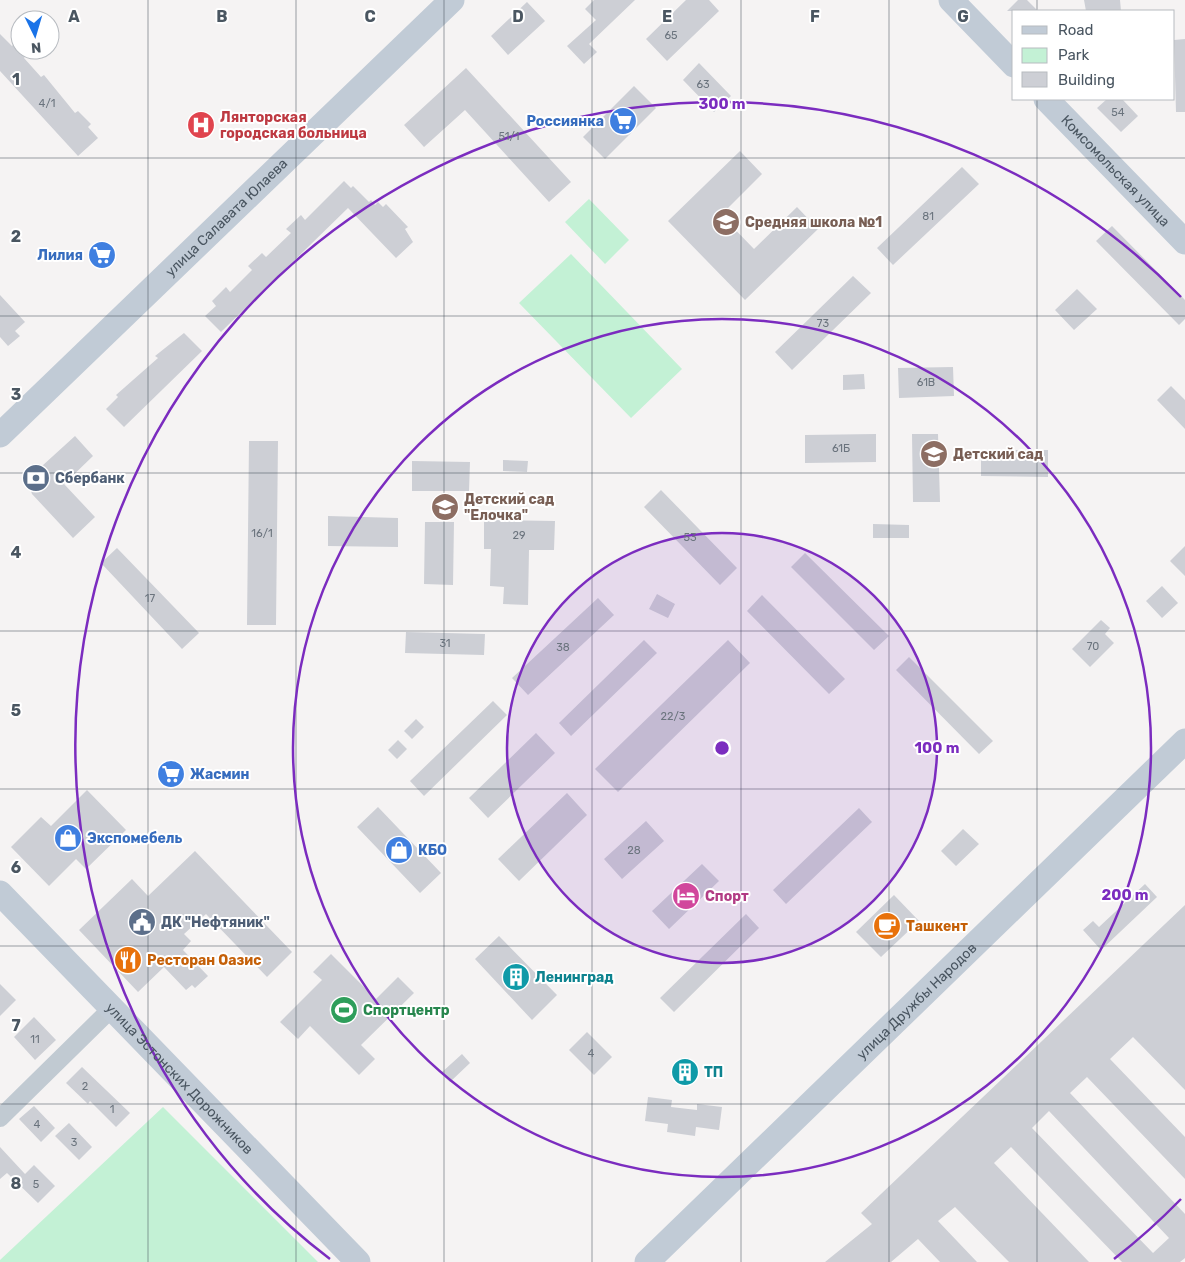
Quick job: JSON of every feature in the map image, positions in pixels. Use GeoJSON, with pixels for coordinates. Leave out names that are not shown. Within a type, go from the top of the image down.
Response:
{"type":"FeatureCollection","features":[{"type":"Feature","properties":{"kind":"main road","name":"улица Салавата Юлаева"},"geometry":{"type":"LineString","coordinates":[[0,435],[452,0]]}},
{"type":"Feature","properties":{"kind":"main road"},"geometry":{"type":"LineString","coordinates":[[951,0],[1012,63]]}},
{"type":"Feature","properties":{"kind":"main road","name":"Комсомольская улица"},"geometry":{"type":"LineString","coordinates":[[1047,100],[1185,242]]}},
{"type":"Feature","properties":{"kind":"main road","name":"улица Дружбы Народов"},"geometry":{"type":"LineString","coordinates":[[647,1262],[1185,741]]}},
{"type":"Feature","properties":{"kind":"main road","name":"улица Эстонских Дорожников"},"geometry":{"type":"LineString","coordinates":[[0,893],[358,1262]]}},
{"type":"Feature","properties":{"kind":"street"},"geometry":{"type":"LineString","coordinates":[[0,1118],[112,1008]]}},
{"type":"Feature","properties":{"kind":"green space"},"geometry":{"type":"Polygon","coordinates":[[[589,199],[629,240],[605,264],[565,222],[589,199]]]}},
{"type":"Feature","properties":{"kind":"green space"},"geometry":{"type":"Polygon","coordinates":[[[571,254],[682,369],[631,418],[519,303],[571,254]]]}},
{"type":"Feature","properties":{"kind":"green space"},"geometry":{"type":"Polygon","coordinates":[[[163,1107],[318,1262],[0,1262],[0,1260],[163,1107]]]}},
{"type":"Feature","properties":{"kind":"building"},"geometry":{"type":"Polygon","coordinates":[[[594,0],[635,0],[589,44],[597,52],[584,64],[567,46],[596,20],[585,9],[594,0]]]}},
{"type":"Feature","properties":{"kind":"building"},"geometry":{"type":"Polygon","coordinates":[[[686,0],[709,0],[719,11],[667,61],[646,39],[686,0]]]}},
{"type":"Feature","properties":{"kind":"building"},"geometry":{"type":"Polygon","coordinates":[[[1018,0],[1027,0],[1037,10],[1012,10],[1007,11],[1018,0]]]}},
{"type":"Feature","properties":{"kind":"building"},"geometry":{"type":"Polygon","coordinates":[[[1084,0],[1120,0],[1121,10],[1086,10],[1084,0]]]}},
{"type":"Feature","properties":{"kind":"building"},"geometry":{"type":"Polygon","coordinates":[[[527,2],[545,21],[508,55],[491,36],[527,2]]]}},
{"type":"Feature","properties":{"kind":"building"},"geometry":{"type":"Polygon","coordinates":[[[0,34],[10,44],[10,60],[26,60],[41,77],[44,75],[75,113],[78,111],[91,124],[88,127],[98,138],[78,156],[0,71],[0,34]]]}},
{"type":"Feature","properties":{"kind":"building"},"geometry":{"type":"Polygon","coordinates":[[[1185,39],[1185,112],[1176,112],[1175,40],[1185,39]]]}},
{"type":"Feature","properties":{"kind":"building"},"geometry":{"type":"Polygon","coordinates":[[[699,63],[731,96],[714,112],[683,80],[699,63]]]}},
{"type":"Feature","properties":{"kind":"building"},"geometry":{"type":"Polygon","coordinates":[[[466,68],[571,182],[549,202],[465,110],[424,147],[404,125],[466,68]]]}},
{"type":"Feature","properties":{"kind":"building","name":"Россиянка"},"geometry":{"type":"Polygon","coordinates":[[[634,86],[656,108],[605,159],[583,137],[634,86]]]}},
{"type":"Feature","properties":{"kind":"building"},"geometry":{"type":"Polygon","coordinates":[[[1106,100],[1123,100],[1138,116],[1121,132],[1097,108],[1106,100]]]}},
{"type":"Feature","properties":{"kind":"building"},"geometry":{"type":"Polygon","coordinates":[[[740,151],[762,174],[721,215],[754,249],[797,207],[818,229],[745,300],[668,221],[740,151]]]}},
{"type":"Feature","properties":{"kind":"building"},"geometry":{"type":"Polygon","coordinates":[[[962,167],[979,184],[893,265],[877,248],[962,167]]]}},
{"type":"Feature","properties":{"kind":"building"},"geometry":{"type":"Polygon","coordinates":[[[344,181],[351,188],[353,186],[369,202],[371,200],[375,205],[378,202],[383,207],[386,204],[408,227],[405,229],[413,242],[396,258],[348,208],[221,332],[205,316],[216,306],[212,301],[226,287],[230,292],[252,270],[248,266],[262,253],[266,257],[291,233],[286,229],[301,215],[305,220],[344,181]]]}},
{"type":"Feature","properties":{"kind":"building"},"geometry":{"type":"Polygon","coordinates":[[[1112,226],[1185,300],[1185,319],[1179,325],[1096,241],[1112,226]]]}},
{"type":"Feature","properties":{"kind":"building","name":"Лилия"},"geometry":{"type":"Polygon","coordinates":[[[98,242],[115,259],[106,267],[90,251],[98,242]]]}},
{"type":"Feature","properties":{"kind":"building"},"geometry":{"type":"Polygon","coordinates":[[[853,276],[871,293],[792,370],[775,352],[853,276]]]}},
{"type":"Feature","properties":{"kind":"building"},"geometry":{"type":"Polygon","coordinates":[[[1077,289],[1097,309],[1074,330],[1055,310],[1077,289]]]}},
{"type":"Feature","properties":{"kind":"building"},"geometry":{"type":"Polygon","coordinates":[[[0,295],[25,322],[15,331],[20,336],[8,346],[0,337],[0,295]]]}},
{"type":"Feature","properties":{"kind":"building"},"geometry":{"type":"Polygon","coordinates":[[[184,333],[202,351],[124,427],[106,409],[118,397],[116,395],[158,358],[155,356],[184,333]]]}},
{"type":"Feature","properties":{"kind":"building"},"geometry":{"type":"Polygon","coordinates":[[[953,367],[954,396],[899,398],[898,368],[953,367]]]}},
{"type":"Feature","properties":{"kind":"building"},"geometry":{"type":"Polygon","coordinates":[[[864,374],[865,389],[843,390],[843,375],[864,374]]]}},
{"type":"Feature","properties":{"kind":"building"},"geometry":{"type":"Polygon","coordinates":[[[1171,386],[1185,400],[1185,429],[1157,400],[1171,386]]]}},
{"type":"Feature","properties":{"kind":"building"},"geometry":{"type":"Polygon","coordinates":[[[876,434],[876,462],[805,463],[805,435],[876,434]]]}},
{"type":"Feature","properties":{"kind":"building"},"geometry":{"type":"Polygon","coordinates":[[[912,434],[938,434],[940,502],[913,502],[912,434]]]}},
{"type":"Feature","properties":{"kind":"building"},"geometry":{"type":"Polygon","coordinates":[[[75,436],[93,456],[64,484],[95,517],[73,538],[32,494],[29,485],[31,476],[75,436]]]}},
{"type":"Feature","properties":{"kind":"building"},"geometry":{"type":"Polygon","coordinates":[[[249,441],[278,441],[276,625],[247,625],[249,441]]]}},
{"type":"Feature","properties":{"kind":"building"},"geometry":{"type":"Polygon","coordinates":[[[981,450],[1048,450],[1048,477],[981,476],[981,450]]]}},
{"type":"Feature","properties":{"kind":"building"},"geometry":{"type":"Polygon","coordinates":[[[503,460],[528,461],[527,472],[503,471],[503,460]]]}},
{"type":"Feature","properties":{"kind":"building"},"geometry":{"type":"Polygon","coordinates":[[[412,461],[470,462],[469,491],[412,491],[412,461]]]}},
{"type":"Feature","properties":{"kind":"building"},"geometry":{"type":"Polygon","coordinates":[[[661,490],[737,568],[720,585],[644,507],[661,490]]]}},
{"type":"Feature","properties":{"kind":"building"},"geometry":{"type":"Polygon","coordinates":[[[328,516],[398,518],[398,547],[328,546],[328,516]]]}},
{"type":"Feature","properties":{"kind":"building"},"geometry":{"type":"Polygon","coordinates":[[[484,520],[555,521],[554,550],[529,550],[528,605],[503,604],[504,587],[490,586],[491,549],[484,549],[484,520]]]}},
{"type":"Feature","properties":{"kind":"building"},"geometry":{"type":"Polygon","coordinates":[[[425,522],[454,522],[453,585],[424,584],[425,522]]]}},
{"type":"Feature","properties":{"kind":"building"},"geometry":{"type":"Polygon","coordinates":[[[873,524],[909,525],[909,538],[873,538],[873,524]]]}},
{"type":"Feature","properties":{"kind":"building"},"geometry":{"type":"Polygon","coordinates":[[[1185,546],[1185,576],[1170,561],[1185,546]]]}},
{"type":"Feature","properties":{"kind":"building"},"geometry":{"type":"Polygon","coordinates":[[[117,548],[199,633],[182,649],[101,563],[117,548]]]}},
{"type":"Feature","properties":{"kind":"building"},"geometry":{"type":"Polygon","coordinates":[[[805,553],[889,636],[874,650],[791,567],[805,553]]]}},
{"type":"Feature","properties":{"kind":"building"},"geometry":{"type":"Polygon","coordinates":[[[1162,586],[1178,603],[1162,618],[1146,601],[1162,586]]]}},
{"type":"Feature","properties":{"kind":"building"},"geometry":{"type":"Polygon","coordinates":[[[657,594],[675,604],[668,618],[649,609],[657,594]]]}},
{"type":"Feature","properties":{"kind":"building"},"geometry":{"type":"Polygon","coordinates":[[[762,595],[845,679],[829,694],[747,611],[762,595]]]}},
{"type":"Feature","properties":{"kind":"building"},"geometry":{"type":"Polygon","coordinates":[[[598,598],[614,615],[528,695],[512,678],[598,598]]]}},
{"type":"Feature","properties":{"kind":"building"},"geometry":{"type":"Polygon","coordinates":[[[1101,620],[1110,628],[1105,634],[1114,643],[1090,667],[1072,649],[1101,620]]]}},
{"type":"Feature","properties":{"kind":"building"},"geometry":{"type":"Polygon","coordinates":[[[406,632],[485,634],[484,655],[405,653],[406,632]]]}},
{"type":"Feature","properties":{"kind":"building"},"geometry":{"type":"Polygon","coordinates":[[[644,640],[657,653],[571,736],[559,723],[644,640]]]}},
{"type":"Feature","properties":{"kind":"building"},"geometry":{"type":"Polygon","coordinates":[[[728,640],[750,663],[618,792],[595,769],[728,640]]]}},
{"type":"Feature","properties":{"kind":"building"},"geometry":{"type":"Polygon","coordinates":[[[909,657],[993,741],[979,754],[896,670],[909,657]]]}},
{"type":"Feature","properties":{"kind":"building"},"geometry":{"type":"Polygon","coordinates":[[[493,701],[507,715],[424,796],[410,781],[493,701]]]}},
{"type":"Feature","properties":{"kind":"building"},"geometry":{"type":"Polygon","coordinates":[[[416,719],[424,727],[412,739],[404,731],[416,719]]]}},
{"type":"Feature","properties":{"kind":"building"},"geometry":{"type":"Polygon","coordinates":[[[536,733],[555,753],[488,818],[469,798],[536,733]]]}},
{"type":"Feature","properties":{"kind":"building"},"geometry":{"type":"Polygon","coordinates":[[[398,740],[407,749],[397,759],[388,750],[398,740]]]}},
{"type":"Feature","properties":{"kind":"building","name":"Жасмин"},"geometry":{"type":"Polygon","coordinates":[[[173,760],[185,773],[169,788],[157,775],[173,760]]]}},
{"type":"Feature","properties":{"kind":"building","name":"Экспомебель"},"geometry":{"type":"Polygon","coordinates":[[[87,790],[126,830],[86,869],[76,859],[49,886],[11,847],[41,817],[51,826],[87,790]]]}},
{"type":"Feature","properties":{"kind":"building"},"geometry":{"type":"Polygon","coordinates":[[[567,793],[587,815],[519,881],[498,859],[567,793]]]}},
{"type":"Feature","properties":{"kind":"building","name":"КБО"},"geometry":{"type":"Polygon","coordinates":[[[378,807],[441,873],[420,893],[357,827],[378,807]]]}},
{"type":"Feature","properties":{"kind":"building"},"geometry":{"type":"Polygon","coordinates":[[[859,808],[872,822],[786,904],[773,890],[859,808]]]}},
{"type":"Feature","properties":{"kind":"building"},"geometry":{"type":"Polygon","coordinates":[[[646,821],[664,841],[622,879],[604,859],[646,821]]]}},
{"type":"Feature","properties":{"kind":"building"},"geometry":{"type":"Polygon","coordinates":[[[963,829],[979,844],[956,866],[941,851],[963,829]]]}},
{"type":"Feature","properties":{"kind":"building","name":"ДК \"Нефтяник\""},"geometry":{"type":"Polygon","coordinates":[[[195,851],[292,952],[267,977],[206,914],[184,934],[191,941],[183,950],[208,976],[195,988],[192,985],[186,990],[164,967],[138,992],[79,930],[132,879],[148,896],[195,851]]]}},
{"type":"Feature","properties":{"kind":"building","name":"Спорт"},"geometry":{"type":"Polygon","coordinates":[[[702,864],[719,881],[669,929],[652,911],[702,864]]]}},
{"type":"Feature","properties":{"kind":"building"},"geometry":{"type":"Polygon","coordinates":[[[1145,884],[1157,897],[1101,950],[1083,930],[1093,921],[1099,927],[1145,884]]]}},
{"type":"Feature","properties":{"kind":"building","name":"Ташкент"},"geometry":{"type":"Polygon","coordinates":[[[894,895],[919,921],[881,957],[856,932],[894,895]]]}},
{"type":"Feature","properties":{"kind":"building"},"geometry":{"type":"Polygon","coordinates":[[[1185,905],[1185,1090],[1133,1037],[1110,1059],[1185,1137],[1185,1179],[1087,1077],[1070,1093],[1185,1214],[1185,1258],[1180,1262],[1122,1262],[1011,1147],[994,1163],[1089,1262],[1009,1262],[955,1207],[938,1221],[977,1262],[940,1262],[918,1239],[891,1262],[825,1262],[872,1224],[861,1213],[1185,905]],[[1049,1111],[1032,1128],[1153,1253],[1169,1238],[1049,1111]]]}},
{"type":"Feature","properties":{"kind":"building"},"geometry":{"type":"Polygon","coordinates":[[[746,914],[759,928],[674,1012],[660,998],[746,914]]]}},
{"type":"Feature","properties":{"kind":"building","name":"Ленинград"},"geometry":{"type":"Polygon","coordinates":[[[499,936],[557,995],[532,1020],[475,959],[499,936]]]}},
{"type":"Feature","properties":{"kind":"building","name":"Спортцентр"},"geometry":{"type":"Polygon","coordinates":[[[331,954],[376,999],[398,977],[414,993],[361,1045],[375,1059],[359,1075],[310,1026],[298,1039],[280,1022],[322,980],[313,972],[331,954]]]}},
{"type":"Feature","properties":{"kind":"building"},"geometry":{"type":"Polygon","coordinates":[[[0,984],[16,1000],[0,1016],[0,984]]]}},
{"type":"Feature","properties":{"kind":"building"},"geometry":{"type":"Polygon","coordinates":[[[34,1017],[56,1040],[35,1060],[14,1037],[34,1017]]]}},
{"type":"Feature","properties":{"kind":"building"},"geometry":{"type":"Polygon","coordinates":[[[587,1032],[612,1057],[594,1075],[569,1050],[587,1032]]]}},
{"type":"Feature","properties":{"kind":"building"},"geometry":{"type":"Polygon","coordinates":[[[462,1054],[470,1063],[450,1082],[441,1073],[462,1054]]]}},
{"type":"Feature","properties":{"kind":"building"},"geometry":{"type":"Polygon","coordinates":[[[82,1067],[130,1113],[116,1127],[90,1101],[88,1104],[66,1083],[82,1067]]]}},
{"type":"Feature","properties":{"kind":"building"},"geometry":{"type":"Polygon","coordinates":[[[648,1097],[672,1100],[671,1107],[697,1110],[697,1104],[722,1107],[719,1130],[696,1127],[695,1136],[667,1132],[668,1124],[645,1121],[648,1097]]]}},
{"type":"Feature","properties":{"kind":"building"},"geometry":{"type":"Polygon","coordinates":[[[34,1106],[55,1128],[41,1142],[19,1119],[34,1106]]]}},
{"type":"Feature","properties":{"kind":"building"},"geometry":{"type":"Polygon","coordinates":[[[69,1123],[92,1147],[79,1160],[55,1136],[69,1123]]]}},
{"type":"Feature","properties":{"kind":"building"},"geometry":{"type":"Polygon","coordinates":[[[0,1147],[25,1174],[34,1165],[55,1186],[38,1203],[7,1173],[0,1179],[0,1147]]]}},
{"type":"Feature","properties":{"kind":"place","name":"Россиянка"},"geometry":{"type":"Point","coordinates":[623,121]}},
{"type":"Feature","properties":{"kind":"place","name":"Лянторская городская больница"},"geometry":{"type":"Point","coordinates":[201,125]}},
{"type":"Feature","properties":{"kind":"place","name":"Средняя школа №1"},"geometry":{"type":"Point","coordinates":[726,222]}},
{"type":"Feature","properties":{"kind":"place","name":"Лилия"},"geometry":{"type":"Point","coordinates":[102,255]}},
{"type":"Feature","properties":{"kind":"place","name":"Детский сад"},"geometry":{"type":"Point","coordinates":[934,454]}},
{"type":"Feature","properties":{"kind":"place","name":"Сбербанк"},"geometry":{"type":"Point","coordinates":[36,478]}},
{"type":"Feature","properties":{"kind":"place","name":"Детский сад \"Елочка\""},"geometry":{"type":"Point","coordinates":[445,507]}},
{"type":"Feature","properties":{"kind":"place","name":"Жасмин"},"geometry":{"type":"Point","coordinates":[171,774]}},
{"type":"Feature","properties":{"kind":"place","name":"Экспомебель"},"geometry":{"type":"Point","coordinates":[68,838]}},
{"type":"Feature","properties":{"kind":"place","name":"КБО"},"geometry":{"type":"Point","coordinates":[399,850]}},
{"type":"Feature","properties":{"kind":"place","name":"Спорт"},"geometry":{"type":"Point","coordinates":[686,896]}},
{"type":"Feature","properties":{"kind":"place","name":"ДК \"Нефтяник\""},"geometry":{"type":"Point","coordinates":[142,922]}},
{"type":"Feature","properties":{"kind":"place","name":"Ташкент"},"geometry":{"type":"Point","coordinates":[887,926]}},
{"type":"Feature","properties":{"kind":"place","name":"Ресторан Оазис"},"geometry":{"type":"Point","coordinates":[128,960]}},
{"type":"Feature","properties":{"kind":"place","name":"Ленинград"},"geometry":{"type":"Point","coordinates":[516,977]}},
{"type":"Feature","properties":{"kind":"place","name":"Спортцентр"},"geometry":{"type":"Point","coordinates":[344,1010]}},
{"type":"Feature","properties":{"kind":"place","name":"ТП"},"geometry":{"type":"Point","coordinates":[685,1072]}}]}
